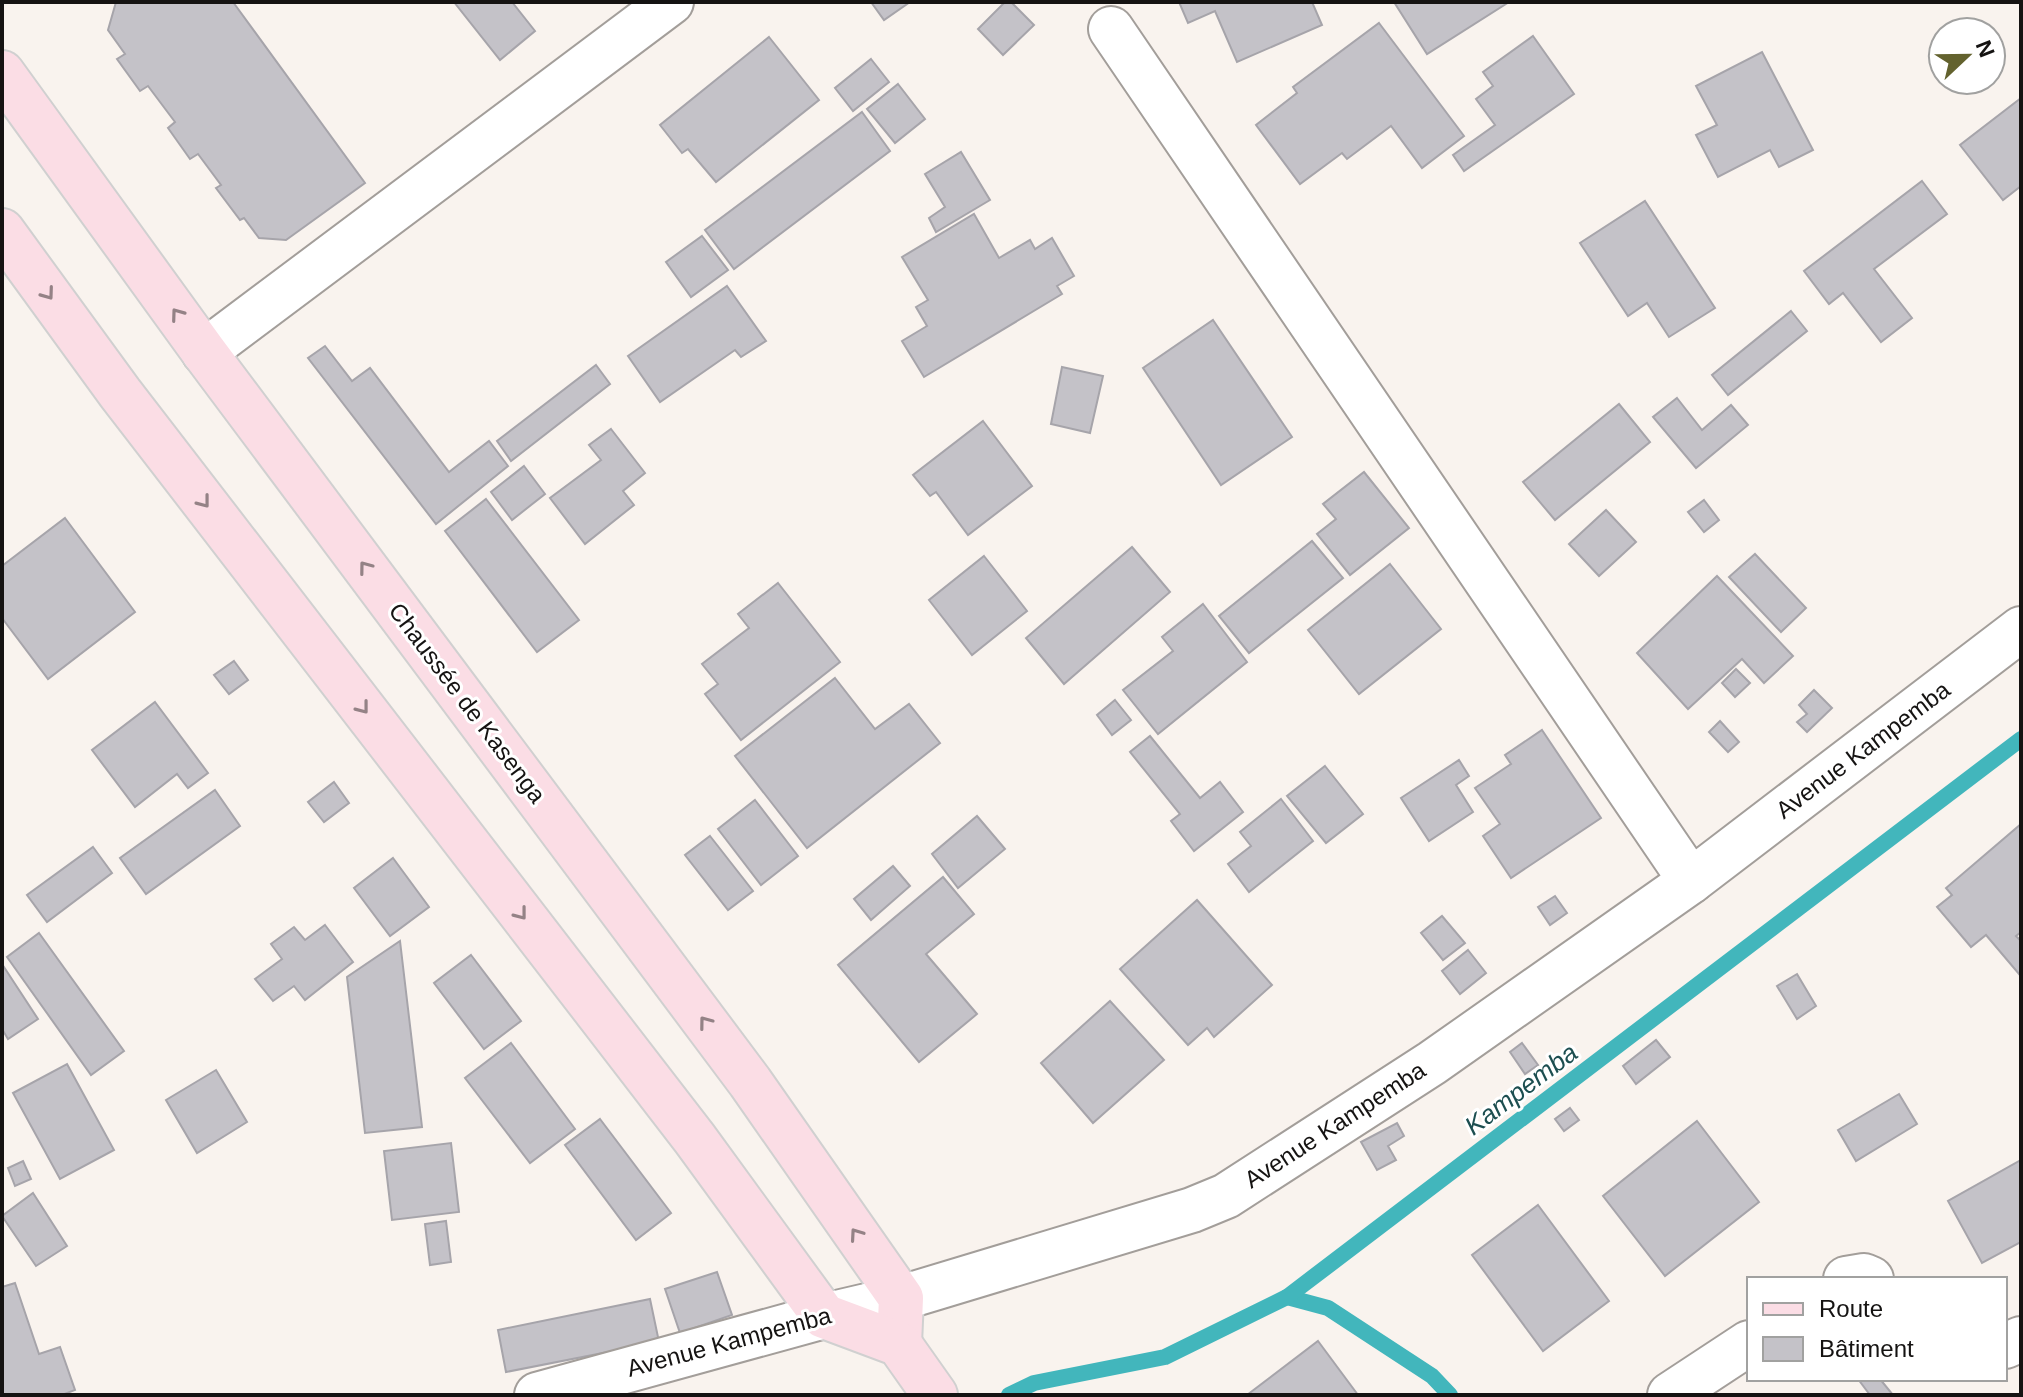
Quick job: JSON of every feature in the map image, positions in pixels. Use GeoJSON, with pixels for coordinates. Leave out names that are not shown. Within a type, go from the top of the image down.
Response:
{"type":"FeatureCollection","features":[{"type":"Feature","properties":{"kind":"main road","name":"Chaussée de Kasenga"},"geometry":{"type":"LineString","coordinates":[[2,73],[204,352],[750,1082],[901,1298]]}},
{"type":"Feature","properties":{"kind":"main road"},"geometry":{"type":"LineString","coordinates":[[2,231],[120,393],[695,1139],[824,1316],[917,1369]]}},
{"type":"Feature","properties":{"kind":"main road"},"geometry":{"type":"LineString","coordinates":[[901,1298],[917,1369]]}},
{"type":"Feature","properties":{"kind":"street"},"geometry":{"type":"LineString","coordinates":[[204,352],[671,2]]}},
{"type":"Feature","properties":{"kind":"street"},"geometry":{"type":"LineString","coordinates":[[1111,29],[1691,881]]}},
{"type":"Feature","properties":{"kind":"street","name":"Avenue Kampemba"},"geometry":{"type":"LineString","coordinates":[[537,1395],[824,1316],[901,1298],[1192,1210],[1226,1196],[1432,1063],[1691,881],[2021,629]]}},
{"type":"Feature","properties":{"kind":"street"},"geometry":{"type":"LineString","coordinates":[[1670,1395],[1747,1344]]}},
{"type":"Feature","properties":{"kind":"building"},"geometry":{"type":"Polygon","coordinates":[[[116,2],[233,2],[365,183],[286,240],[259,238],[244,218],[240,220],[216,188],[221,185],[198,154],[190,159],[168,128],[175,122],[148,86],[140,91],[117,59],[125,54],[108,30],[116,2]]]}},
{"type":"Feature","properties":{"kind":"building"},"geometry":{"type":"Polygon","coordinates":[[[454,2],[512,2],[535,31],[500,60],[454,2]]]}},
{"type":"Feature","properties":{"kind":"building"},"geometry":{"type":"Polygon","coordinates":[[[871,2],[910,2],[884,20],[871,2]]]}},
{"type":"Feature","properties":{"kind":"building"},"geometry":{"type":"Polygon","coordinates":[[[1005,2],[1011,2],[1034,25],[1003,55],[978,29],[1005,2]]]}},
{"type":"Feature","properties":{"kind":"building"},"geometry":{"type":"Polygon","coordinates":[[[1179,2],[1312,2],[1322,25],[1237,62],[1215,11],[1188,23],[1179,2]]]}},
{"type":"Feature","properties":{"kind":"building"},"geometry":{"type":"Polygon","coordinates":[[[1394,2],[1509,2],[1427,54],[1394,2]]]}},
{"type":"Feature","properties":{"kind":"building"},"geometry":{"type":"Polygon","coordinates":[[[1379,23],[1464,136],[1422,168],[1391,126],[1347,159],[1342,153],[1300,184],[1256,125],[1297,93],[1293,87],[1379,23]]]}},
{"type":"Feature","properties":{"kind":"building"},"geometry":{"type":"Polygon","coordinates":[[[1533,36],[1574,94],[1464,171],[1453,155],[1495,125],[1476,99],[1493,86],[1483,72],[1533,36]]]}},
{"type":"Feature","properties":{"kind":"building"},"geometry":{"type":"Polygon","coordinates":[[[769,37],[819,100],[716,182],[688,149],[682,153],[660,125],[769,37]]]}},
{"type":"Feature","properties":{"kind":"building"},"geometry":{"type":"Polygon","coordinates":[[[1762,52],[1813,150],[1779,167],[1770,150],[1718,177],[1696,135],[1717,125],[1696,86],[1762,52]]]}},
{"type":"Feature","properties":{"kind":"building"},"geometry":{"type":"Polygon","coordinates":[[[871,59],[889,82],[853,111],[835,88],[871,59]]]}},
{"type":"Feature","properties":{"kind":"building"},"geometry":{"type":"Polygon","coordinates":[[[898,84],[925,119],[895,143],[867,109],[898,84]]]}},
{"type":"Feature","properties":{"kind":"building"},"geometry":{"type":"Polygon","coordinates":[[[2021,98],[2021,186],[2003,200],[1960,145],[2021,98]]]}},
{"type":"Feature","properties":{"kind":"building"},"geometry":{"type":"Polygon","coordinates":[[[862,112],[890,151],[734,269],[705,230],[862,112]]]}},
{"type":"Feature","properties":{"kind":"building"},"geometry":{"type":"Polygon","coordinates":[[[961,152],[990,200],[936,232],[929,218],[945,207],[925,174],[961,152]]]}},
{"type":"Feature","properties":{"kind":"building"},"geometry":{"type":"Polygon","coordinates":[[[1922,181],[1947,214],[1874,269],[1912,318],[1881,342],[1843,293],[1829,304],[1804,271],[1922,181]]]}},
{"type":"Feature","properties":{"kind":"building"},"geometry":{"type":"Polygon","coordinates":[[[1645,201],[1715,308],[1669,337],[1647,303],[1628,316],[1580,243],[1645,201]]]}},
{"type":"Feature","properties":{"kind":"building"},"geometry":{"type":"Polygon","coordinates":[[[974,214],[999,258],[1030,240],[1035,249],[1052,238],[1074,276],[1057,286],[1062,294],[924,377],[902,341],[927,326],[916,307],[928,300],[902,257],[974,214]]]}},
{"type":"Feature","properties":{"kind":"building"},"geometry":{"type":"Polygon","coordinates":[[[702,236],[728,270],[691,297],[666,262],[702,236]]]}},
{"type":"Feature","properties":{"kind":"building"},"geometry":{"type":"Polygon","coordinates":[[[727,286],[766,341],[741,357],[735,350],[660,402],[628,356],[727,286]]]}},
{"type":"Feature","properties":{"kind":"building"},"geometry":{"type":"Polygon","coordinates":[[[1791,311],[1807,331],[1728,395],[1712,375],[1791,311]]]}},
{"type":"Feature","properties":{"kind":"building"},"geometry":{"type":"Polygon","coordinates":[[[1213,320],[1292,437],[1221,485],[1143,368],[1213,320]]]}},
{"type":"Feature","properties":{"kind":"building"},"geometry":{"type":"Polygon","coordinates":[[[325,346],[352,381],[370,368],[449,472],[489,441],[508,466],[436,524],[308,358],[325,346]]]}},
{"type":"Feature","properties":{"kind":"building"},"geometry":{"type":"Polygon","coordinates":[[[596,365],[610,384],[511,461],[497,441],[596,365]]]}},
{"type":"Feature","properties":{"kind":"building"},"geometry":{"type":"Polygon","coordinates":[[[1062,367],[1103,376],[1090,433],[1051,424],[1062,367]]]}},
{"type":"Feature","properties":{"kind":"building"},"geometry":{"type":"Polygon","coordinates":[[[1677,398],[1702,430],[1731,405],[1748,425],[1696,468],[1653,417],[1677,398]]]}},
{"type":"Feature","properties":{"kind":"building"},"geometry":{"type":"Polygon","coordinates":[[[1619,404],[1650,442],[1555,520],[1523,482],[1619,404]]]}},
{"type":"Feature","properties":{"kind":"building"},"geometry":{"type":"Polygon","coordinates":[[[983,421],[1032,486],[968,535],[936,492],[930,496],[913,475],[983,421]]]}},
{"type":"Feature","properties":{"kind":"building"},"geometry":{"type":"Polygon","coordinates":[[[611,429],[645,473],[623,491],[634,505],[585,544],[550,498],[601,460],[589,445],[611,429]]]}},
{"type":"Feature","properties":{"kind":"building"},"geometry":{"type":"Polygon","coordinates":[[[524,466],[545,494],[512,520],[491,492],[524,466]]]}},
{"type":"Feature","properties":{"kind":"building"},"geometry":{"type":"Polygon","coordinates":[[[1364,472],[1409,528],[1350,575],[1317,534],[1336,519],[1323,504],[1364,472]]]}},
{"type":"Feature","properties":{"kind":"building"},"geometry":{"type":"Polygon","coordinates":[[[486,499],[579,620],[537,652],[445,531],[486,499]]]}},
{"type":"Feature","properties":{"kind":"building"},"geometry":{"type":"Polygon","coordinates":[[[1704,500],[1719,520],[1704,532],[1688,512],[1704,500]]]}},
{"type":"Feature","properties":{"kind":"building"},"geometry":{"type":"Polygon","coordinates":[[[1606,510],[1636,542],[1599,576],[1569,544],[1606,510]]]}},
{"type":"Feature","properties":{"kind":"building"},"geometry":{"type":"Polygon","coordinates":[[[65,518],[135,612],[48,679],[2,618],[2,566],[65,518]]]}},
{"type":"Feature","properties":{"kind":"building"},"geometry":{"type":"Polygon","coordinates":[[[1312,541],[1343,578],[1249,653],[1219,616],[1312,541]]]}},
{"type":"Feature","properties":{"kind":"building"},"geometry":{"type":"Polygon","coordinates":[[[1132,547],[1170,592],[1064,684],[1026,638],[1132,547]]]}},
{"type":"Feature","properties":{"kind":"building"},"geometry":{"type":"Polygon","coordinates":[[[1755,554],[1806,608],[1781,632],[1729,577],[1755,554]]]}},
{"type":"Feature","properties":{"kind":"building"},"geometry":{"type":"Polygon","coordinates":[[[984,556],[1027,611],[972,655],[929,600],[984,556]]]}},
{"type":"Feature","properties":{"kind":"building"},"geometry":{"type":"Polygon","coordinates":[[[1390,564],[1441,629],[1359,694],[1308,630],[1390,564]]]}},
{"type":"Feature","properties":{"kind":"building"},"geometry":{"type":"Polygon","coordinates":[[[1717,576],[1793,656],[1764,683],[1742,659],[1688,709],[1637,653],[1717,576]]]}},
{"type":"Feature","properties":{"kind":"building"},"geometry":{"type":"Polygon","coordinates":[[[778,583],[840,662],[741,740],[705,694],[718,684],[702,664],[749,628],[738,614],[778,583]]]}},
{"type":"Feature","properties":{"kind":"building"},"geometry":{"type":"Polygon","coordinates":[[[1203,604],[1247,662],[1158,734],[1123,690],[1173,651],[1162,637],[1203,604]]]}},
{"type":"Feature","properties":{"kind":"building"},"geometry":{"type":"Polygon","coordinates":[[[234,661],[248,680],[229,694],[214,675],[234,661]]]}},
{"type":"Feature","properties":{"kind":"building"},"geometry":{"type":"Polygon","coordinates":[[[1736,669],[1750,683],[1735,697],[1722,683],[1736,669]]]}},
{"type":"Feature","properties":{"kind":"building"},"geometry":{"type":"Polygon","coordinates":[[[835,678],[875,729],[909,704],[940,743],[807,848],[735,756],[835,678]]]}},
{"type":"Feature","properties":{"kind":"building"},"geometry":{"type":"Polygon","coordinates":[[[1814,690],[1832,708],[1807,732],[1797,722],[1807,714],[1799,705],[1814,690]]]}},
{"type":"Feature","properties":{"kind":"building"},"geometry":{"type":"Polygon","coordinates":[[[1115,700],[1131,720],[1112,735],[1097,715],[1115,700]]]}},
{"type":"Feature","properties":{"kind":"building"},"geometry":{"type":"Polygon","coordinates":[[[155,702],[208,773],[188,788],[177,774],[135,807],[92,750],[155,702]]]}},
{"type":"Feature","properties":{"kind":"building"},"geometry":{"type":"Polygon","coordinates":[[[1720,721],[1739,742],[1728,752],[1709,732],[1720,721]]]}},
{"type":"Feature","properties":{"kind":"building"},"geometry":{"type":"Polygon","coordinates":[[[1542,730],[1601,818],[1511,878],[1483,836],[1500,824],[1475,788],[1511,764],[1505,755],[1542,730]]]}},
{"type":"Feature","properties":{"kind":"building"},"geometry":{"type":"Polygon","coordinates":[[[1150,736],[1200,798],[1220,782],[1243,812],[1194,851],[1171,821],[1180,814],[1130,752],[1150,736]]]}},
{"type":"Feature","properties":{"kind":"building"},"geometry":{"type":"Polygon","coordinates":[[[1459,760],[1469,776],[1456,785],[1473,812],[1429,841],[1401,798],[1459,760]]]}},
{"type":"Feature","properties":{"kind":"building"},"geometry":{"type":"Polygon","coordinates":[[[1325,766],[1363,814],[1326,843],[1287,796],[1325,766]]]}},
{"type":"Feature","properties":{"kind":"building"},"geometry":{"type":"Polygon","coordinates":[[[334,782],[349,803],[324,822],[308,802],[334,782]]]}},
{"type":"Feature","properties":{"kind":"building"},"geometry":{"type":"Polygon","coordinates":[[[215,790],[240,826],[146,894],[120,858],[215,790]]]}},
{"type":"Feature","properties":{"kind":"building"},"geometry":{"type":"Polygon","coordinates":[[[1281,799],[1313,841],[1249,892],[1228,864],[1251,846],[1240,832],[1281,799]]]}},
{"type":"Feature","properties":{"kind":"building"},"geometry":{"type":"Polygon","coordinates":[[[755,800],[798,856],[761,885],[718,829],[755,800]]]}},
{"type":"Feature","properties":{"kind":"building"},"geometry":{"type":"Polygon","coordinates":[[[977,816],[1005,849],[958,888],[932,854],[977,816]]]}},
{"type":"Feature","properties":{"kind":"building"},"geometry":{"type":"Polygon","coordinates":[[[2021,824],[2021,932],[2016,936],[2021,941],[2019,974],[1986,935],[1971,947],[1937,907],[1952,895],[1946,888],[2021,824]]]}},
{"type":"Feature","properties":{"kind":"building"},"geometry":{"type":"Polygon","coordinates":[[[710,836],[753,891],[728,910],[685,855],[710,836]]]}},
{"type":"Feature","properties":{"kind":"building"},"geometry":{"type":"Polygon","coordinates":[[[93,847],[112,873],[47,922],[27,895],[93,847]]]}},
{"type":"Feature","properties":{"kind":"building"},"geometry":{"type":"Polygon","coordinates":[[[393,858],[429,907],[390,936],[354,888],[393,858]]]}},
{"type":"Feature","properties":{"kind":"building"},"geometry":{"type":"Polygon","coordinates":[[[893,866],[910,886],[871,920],[854,899],[893,866]]]}},
{"type":"Feature","properties":{"kind":"building"},"geometry":{"type":"Polygon","coordinates":[[[943,877],[974,914],[926,954],[977,1014],[919,1062],[838,965],[943,877]]]}},
{"type":"Feature","properties":{"kind":"building"},"geometry":{"type":"Polygon","coordinates":[[[1555,896],[1567,913],[1550,925],[1538,907],[1555,896]]]}},
{"type":"Feature","properties":{"kind":"building"},"geometry":{"type":"Polygon","coordinates":[[[1197,900],[1272,985],[1214,1037],[1207,1028],[1188,1045],[1120,969],[1197,900]]]}},
{"type":"Feature","properties":{"kind":"building"},"geometry":{"type":"Polygon","coordinates":[[[1442,916],[1465,943],[1443,960],[1421,933],[1442,916]]]}},
{"type":"Feature","properties":{"kind":"building"},"geometry":{"type":"Polygon","coordinates":[[[325,925],[353,962],[305,1000],[294,986],[273,1001],[255,979],[282,959],[271,944],[294,927],[305,940],[325,925]]]}},
{"type":"Feature","properties":{"kind":"building"},"geometry":{"type":"Polygon","coordinates":[[[39,933],[124,1051],[91,1075],[7,957],[39,933]]]}},
{"type":"Feature","properties":{"kind":"building"},"geometry":{"type":"Polygon","coordinates":[[[400,941],[422,1127],[365,1133],[347,977],[400,941]]]}},
{"type":"Feature","properties":{"kind":"building"},"geometry":{"type":"Polygon","coordinates":[[[1468,950],[1486,973],[1460,994],[1442,971],[1468,950]]]}},
{"type":"Feature","properties":{"kind":"building"},"geometry":{"type":"Polygon","coordinates":[[[471,955],[521,1021],[484,1049],[434,983],[471,955]]]}},
{"type":"Feature","properties":{"kind":"building"},"geometry":{"type":"Polygon","coordinates":[[[2,964],[38,1019],[8,1039],[2,1029],[2,964]]]}},
{"type":"Feature","properties":{"kind":"building"},"geometry":{"type":"Polygon","coordinates":[[[1797,974],[1816,1006],[1797,1019],[1777,986],[1797,974]]]}},
{"type":"Feature","properties":{"kind":"building"},"geometry":{"type":"Polygon","coordinates":[[[1110,1001],[1164,1060],[1093,1123],[1041,1063],[1110,1001]]]}},
{"type":"Feature","properties":{"kind":"building"},"geometry":{"type":"Polygon","coordinates":[[[1656,1040],[1670,1057],[1636,1084],[1623,1066],[1656,1040]]]}},
{"type":"Feature","properties":{"kind":"building"},"geometry":{"type":"Polygon","coordinates":[[[511,1043],[575,1129],[530,1163],[465,1078],[511,1043]]]}},
{"type":"Feature","properties":{"kind":"building"},"geometry":{"type":"Polygon","coordinates":[[[1522,1043],[1538,1065],[1525,1074],[1510,1052],[1522,1043]]]}},
{"type":"Feature","properties":{"kind":"building"},"geometry":{"type":"Polygon","coordinates":[[[67,1064],[114,1150],[60,1179],[13,1093],[67,1064]]]}},
{"type":"Feature","properties":{"kind":"building"},"geometry":{"type":"Polygon","coordinates":[[[216,1070],[247,1122],[197,1153],[166,1100],[216,1070]]]}},
{"type":"Feature","properties":{"kind":"building"},"geometry":{"type":"Polygon","coordinates":[[[1899,1094],[1917,1124],[1856,1161],[1838,1130],[1899,1094]]]}},
{"type":"Feature","properties":{"kind":"building"},"geometry":{"type":"Polygon","coordinates":[[[1570,1108],[1579,1120],[1564,1131],[1555,1119],[1570,1108]]]}},
{"type":"Feature","properties":{"kind":"building"},"geometry":{"type":"Polygon","coordinates":[[[600,1119],[671,1213],[636,1240],[565,1145],[600,1119]]]}},
{"type":"Feature","properties":{"kind":"building"},"geometry":{"type":"Polygon","coordinates":[[[1697,1121],[1759,1202],[1665,1276],[1603,1196],[1697,1121]]]}},
{"type":"Feature","properties":{"kind":"building"},"geometry":{"type":"Polygon","coordinates":[[[1397,1123],[1404,1136],[1388,1146],[1396,1160],[1377,1170],[1361,1142],[1397,1123]]]}},
{"type":"Feature","properties":{"kind":"building"},"geometry":{"type":"Polygon","coordinates":[[[451,1143],[459,1212],[392,1220],[384,1151],[451,1143]]]}},
{"type":"Feature","properties":{"kind":"building"},"geometry":{"type":"Polygon","coordinates":[[[2021,1160],[2021,1242],[1982,1263],[1948,1201],[2021,1160]]]}},
{"type":"Feature","properties":{"kind":"building"},"geometry":{"type":"Polygon","coordinates":[[[23,1161],[31,1179],[15,1186],[8,1168],[23,1161]]]}},
{"type":"Feature","properties":{"kind":"building"},"geometry":{"type":"Polygon","coordinates":[[[33,1193],[67,1246],[36,1266],[2,1216],[33,1193]]]}},
{"type":"Feature","properties":{"kind":"building"},"geometry":{"type":"Polygon","coordinates":[[[1538,1205],[1609,1301],[1543,1351],[1472,1255],[1538,1205]]]}},
{"type":"Feature","properties":{"kind":"building"},"geometry":{"type":"Polygon","coordinates":[[[446,1221],[451,1262],[430,1265],[425,1224],[446,1221]]]}},
{"type":"Feature","properties":{"kind":"building"},"geometry":{"type":"Polygon","coordinates":[[[717,1272],[732,1315],[680,1333],[665,1289],[717,1272]]]}},
{"type":"Feature","properties":{"kind":"building"},"geometry":{"type":"Polygon","coordinates":[[[15,1283],[39,1354],[60,1347],[75,1390],[62,1395],[2,1395],[2,1287],[15,1283]]]}},
{"type":"Feature","properties":{"kind":"building"},"geometry":{"type":"Polygon","coordinates":[[[650,1299],[659,1342],[506,1372],[498,1330],[650,1299]]]}},
{"type":"Feature","properties":{"kind":"building"},"geometry":{"type":"Polygon","coordinates":[[[1318,1341],[1358,1395],[1247,1395],[1318,1341]]]}},
{"type":"Feature","properties":{"kind":"building"},"geometry":{"type":"Polygon","coordinates":[[[1860,1381],[1882,1381],[1893,1395],[1870,1395],[1860,1381]]]}},
{"type":"Feature","properties":{"kind":"waterway","name":"Kampemba"},"geometry":{"type":"LineString","coordinates":[[1009,1395],[1034,1383],[1165,1357],[1287,1297],[2021,739]]}},
{"type":"Feature","properties":{"kind":"waterway"},"geometry":{"type":"LineString","coordinates":[[1287,1297],[1328,1308],[1432,1376],[1450,1395]]}}]}
